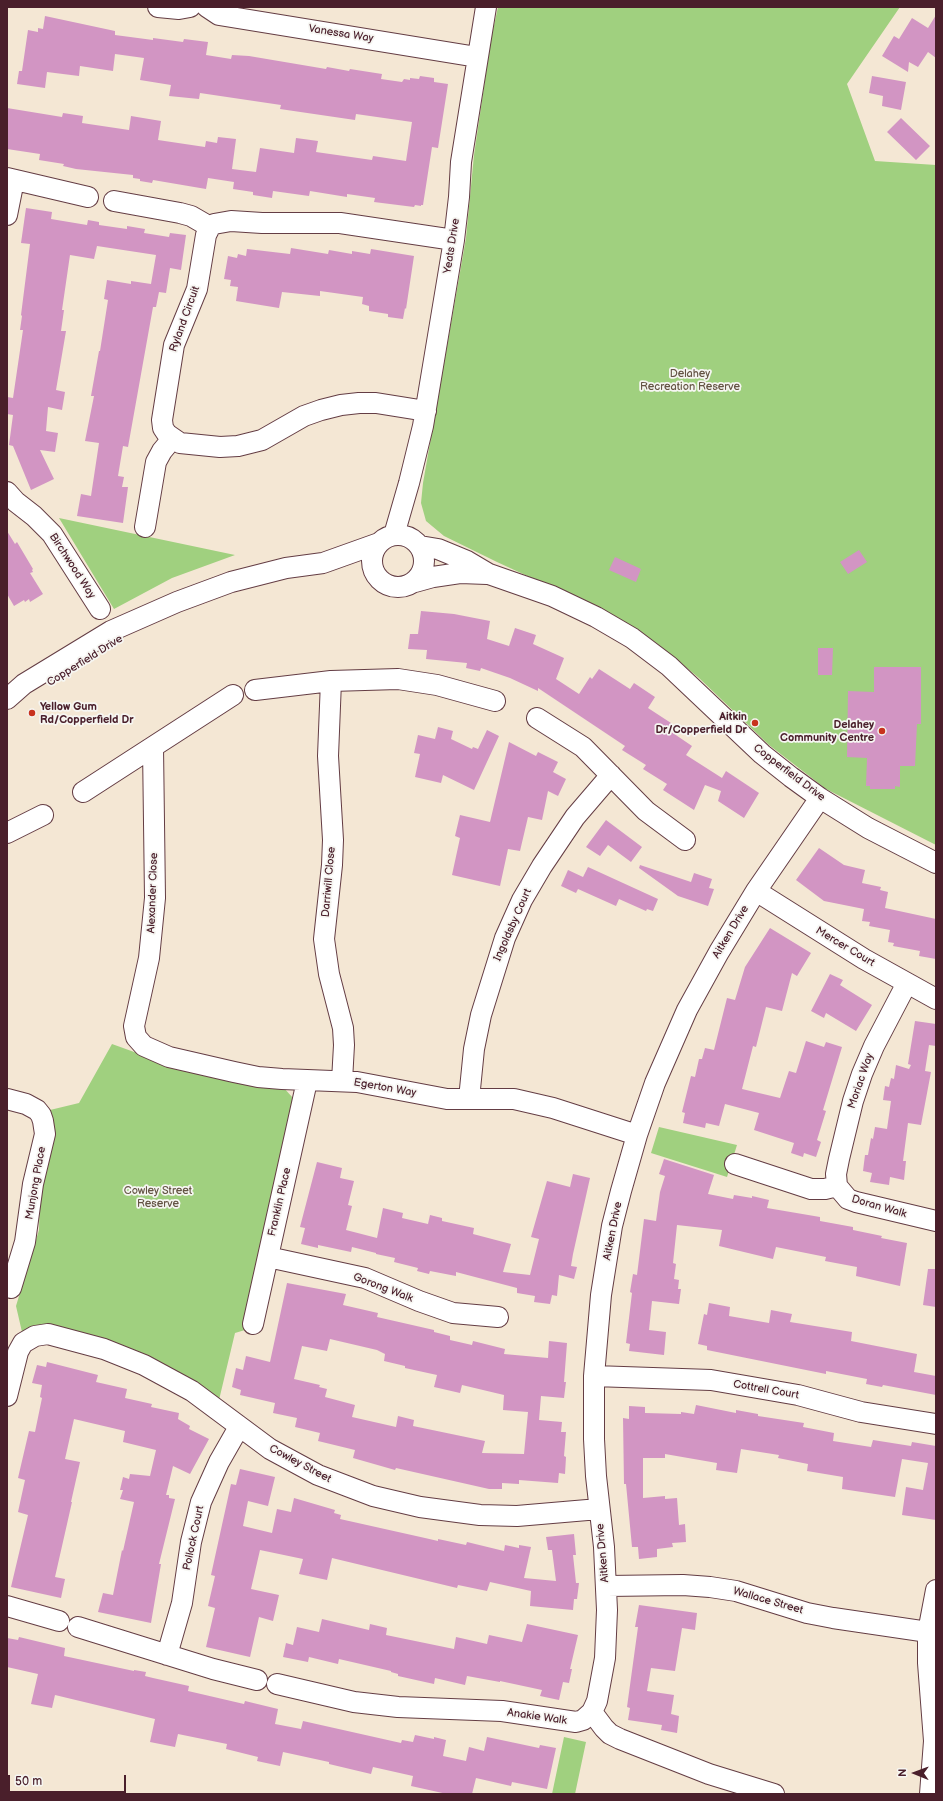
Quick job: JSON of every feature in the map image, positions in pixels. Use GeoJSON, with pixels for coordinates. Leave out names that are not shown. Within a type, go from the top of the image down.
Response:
{"type":"FeatureCollection","features":[{"type":"Feature","properties":{"kind":"street"},"geometry":{"type":"LineString","coordinates":[[158,7],[179,9],[190,7]]}},
{"type":"Feature","properties":{"kind":"street","name":"Vanessa Way"},"geometry":{"type":"LineString","coordinates":[[207,7],[219,14],[477,57]]}},
{"type":"Feature","properties":{"kind":"street","name":"Yeats Drive"},"geometry":{"type":"LineString","coordinates":[[386,539],[410,483],[426,411],[454,240],[460,197],[461,162],[486,7]]}},
{"type":"Feature","properties":{"kind":"street"},"geometry":{"type":"LineString","coordinates":[[7,215],[11,179],[88,197]]}},
{"type":"Feature","properties":{"kind":"street"},"geometry":{"type":"LineString","coordinates":[[114,202],[180,213],[191,216],[210,228],[221,222],[231,221],[262,223],[340,223],[454,240]]}},
{"type":"Feature","properties":{"kind":"street","name":"Ryland Circuit"},"geometry":{"type":"LineString","coordinates":[[172,439],[163,428],[162,420],[170,365],[174,345],[196,293],[204,243],[210,228]]}},
{"type":"Feature","properties":{"kind":"street"},"geometry":{"type":"LineString","coordinates":[[145,527],[156,462],[162,451],[172,439],[188,445],[220,447],[238,446],[262,440],[304,416],[321,410],[359,403],[396,406],[426,411]]}},
{"type":"Feature","properties":{"kind":"street","name":"Yeats Drive"},"geometry":{"type":"LineString","coordinates":[[410,483],[418,543]]}},
{"type":"Feature","properties":{"kind":"street","name":"Birchwood Way"},"geometry":{"type":"LineString","coordinates":[[7,492],[52,534],[100,609]]}},
{"type":"Feature","properties":{"kind":"street"},"geometry":{"type":"LineString","coordinates":[[402,534],[418,543],[425,561],[420,576],[415,582],[408,586],[393,587],[386,584],[375,573],[372,557],[386,539],[402,534]]}},
{"type":"Feature","properties":{"kind":"street","name":"Copperfield Drive"},"geometry":{"type":"LineString","coordinates":[[323,563],[386,539]]}},
{"type":"Feature","properties":{"kind":"street","name":"Copperfield Drive"},"geometry":{"type":"LineString","coordinates":[[418,543],[438,549],[467,561],[488,574],[569,604],[632,638],[687,682],[762,754],[820,798],[868,828],[936,863]]}},
{"type":"Feature","properties":{"kind":"street","name":"Copperfield Drive"},"geometry":{"type":"LineString","coordinates":[[7,699],[24,684],[111,631],[203,591],[286,568],[323,563],[348,564],[375,573]]}},
{"type":"Feature","properties":{"kind":"street","name":"Copperfield Drive"},"geometry":{"type":"LineString","coordinates":[[415,582],[433,577],[460,573],[488,574]]}},
{"type":"Feature","properties":{"kind":"street","name":"Copperfield Drive"},"geometry":{"type":"LineString","coordinates":[[7,705],[26,696],[115,645],[158,611]]}},
{"type":"Feature","properties":{"kind":"street"},"geometry":{"type":"LineString","coordinates":[[255,690],[331,681],[398,680],[437,685],[495,701]]}},
{"type":"Feature","properties":{"kind":"street","name":"Darriwill Close"},"geometry":{"type":"LineString","coordinates":[[331,681],[328,756],[333,846],[324,939],[329,974],[343,1028],[344,1045],[342,1081]]}},
{"type":"Feature","properties":{"kind":"street"},"geometry":{"type":"LineString","coordinates":[[84,792],[233,696]]}},
{"type":"Feature","properties":{"kind":"street"},"geometry":{"type":"LineString","coordinates":[[537,718],[583,747],[646,811],[685,840]]}},
{"type":"Feature","properties":{"kind":"street","name":"Alexander Close"},"geometry":{"type":"LineString","coordinates":[[136,1038],[134,1026],[135,1017],[149,958],[155,898],[153,747]]}},
{"type":"Feature","properties":{"kind":"street","name":"Ingoldsby Court"},"geometry":{"type":"LineString","coordinates":[[469,1099],[474,1049],[481,1015],[495,966],[505,938],[522,900],[542,866],[575,817],[611,775]]}},
{"type":"Feature","properties":{"kind":"street","name":"Aitken Drive"},"geometry":{"type":"LineString","coordinates":[[592,1712],[599,1690],[605,1658],[607,1630],[607,1586],[594,1439],[594,1376],[601,1295],[612,1226],[636,1135],[655,1083],[687,1010],[719,952],[756,891],[820,798]]}},
{"type":"Feature","properties":{"kind":"street"},"geometry":{"type":"LineString","coordinates":[[7,833],[43,816]]}},
{"type":"Feature","properties":{"kind":"street","name":"Mercer Court"},"geometry":{"type":"LineString","coordinates":[[756,891],[811,926],[907,983],[936,998]]}},
{"type":"Feature","properties":{"kind":"street","name":"Moriac Way"},"geometry":{"type":"LineString","coordinates":[[837,1186],[836,1174],[846,1125],[860,1081],[874,1046],[907,983]]}},
{"type":"Feature","properties":{"kind":"street","name":"Egerton Way"},"geometry":{"type":"LineString","coordinates":[[136,1038],[144,1046],[151,1050],[206,1066],[258,1077],[307,1081],[342,1081],[370,1084],[441,1098],[496,1098],[520,1100],[553,1108],[636,1135]]}},
{"type":"Feature","properties":{"kind":"street","name":"Franklin Place"},"geometry":{"type":"LineString","coordinates":[[253,1324],[307,1081]]}},
{"type":"Feature","properties":{"kind":"street","name":"Munjong Place"},"geometry":{"type":"LineString","coordinates":[[7,1099],[32,1106],[41,1115],[44,1127],[44,1134],[33,1184],[25,1242],[11,1288]]}},
{"type":"Feature","properties":{"kind":"street"},"geometry":{"type":"LineString","coordinates":[[736,1164],[811,1189],[825,1189],[837,1186]]}},
{"type":"Feature","properties":{"kind":"street","name":"Doran Walk"},"geometry":{"type":"LineString","coordinates":[[837,1186],[848,1199],[856,1202],[936,1221]]}},
{"type":"Feature","properties":{"kind":"street","name":"Gorong Walk"},"geometry":{"type":"LineString","coordinates":[[268,1257],[365,1278],[419,1301],[453,1313],[498,1317]]}},
{"type":"Feature","properties":{"kind":"street","name":"Cowley Street"},"geometry":{"type":"LineString","coordinates":[[7,1396],[18,1352],[22,1343],[42,1333],[48,1334],[124,1356],[166,1376],[192,1391],[270,1449],[318,1475],[373,1496],[420,1507],[480,1516],[517,1516],[599,1509]]}},
{"type":"Feature","properties":{"kind":"street","name":"Cottrell Court"},"geometry":{"type":"LineString","coordinates":[[594,1376],[710,1380],[798,1395],[861,1412],[936,1424]]}},
{"type":"Feature","properties":{"kind":"street","name":"Pollock Court"},"geometry":{"type":"LineString","coordinates":[[167,1655],[182,1603],[191,1542],[201,1502],[208,1483],[239,1427]]}},
{"type":"Feature","properties":{"kind":"street","name":"Wallace Street"},"geometry":{"type":"LineString","coordinates":[[607,1586],[683,1585],[723,1589],[755,1596],[807,1613],[928,1632]]}},
{"type":"Feature","properties":{"kind":"street"},"geometry":{"type":"LineString","coordinates":[[930,1794],[934,1741],[928,1663],[928,1632],[936,1590]]}},
{"type":"Feature","properties":{"kind":"street"},"geometry":{"type":"LineString","coordinates":[[7,1606],[59,1621]]}},
{"type":"Feature","properties":{"kind":"street"},"geometry":{"type":"LineString","coordinates":[[78,1627],[213,1669],[257,1680]]}},
{"type":"Feature","properties":{"kind":"street","name":"Anakie Walk"},"geometry":{"type":"LineString","coordinates":[[277,1684],[354,1702],[398,1707],[502,1712],[576,1722],[583,1720],[592,1712]]}},
{"type":"Feature","properties":{"kind":"street"},"geometry":{"type":"LineString","coordinates":[[592,1712],[610,1734],[620,1739],[709,1774],[774,1794]]}},
{"type":"Feature","properties":{"kind":"green space","name":"Delahey Recreation Reserve"},"geometry":{"type":"Polygon","coordinates":[[[498,7],[900,7],[847,84],[875,161],[936,165],[936,845],[826,789],[769,745],[699,678],[655,642],[588,604],[444,536],[426,521],[421,503],[423,483],[466,238],[474,155],[491,39],[498,7]]]}},
{"type":"Feature","properties":{"kind":"green space"},"geometry":{"type":"Polygon","coordinates":[[[59,518],[235,555],[172,578],[114,609],[59,518]]]}},
{"type":"Feature","properties":{"kind":"green space","name":"Cowley Street Reserve"},"geometry":{"type":"Polygon","coordinates":[[[112,1044],[148,1057],[283,1087],[293,1098],[245,1330],[235,1333],[219,1400],[178,1375],[22,1332],[16,1306],[39,1230],[40,1192],[55,1130],[50,1110],[79,1103],[112,1044]]]}},
{"type":"Feature","properties":{"kind":"green space"},"geometry":{"type":"Polygon","coordinates":[[[659,1127],[737,1145],[727,1177],[651,1153],[659,1127]]]}},
{"type":"Feature","properties":{"kind":"green space"},"geometry":{"type":"Polygon","coordinates":[[[564,1737],[586,1742],[575,1794],[552,1794],[564,1737]]]}},
{"type":"Feature","properties":{"kind":"building"},"geometry":{"type":"Polygon","coordinates":[[[936,15],[936,58],[928,52],[918,67],[909,62],[908,72],[882,56],[894,36],[899,39],[912,18],[928,28],[936,15]]]}},
{"type":"Feature","properties":{"kind":"building"},"geometry":{"type":"Polygon","coordinates":[[[45,16],[115,31],[115,35],[153,40],[153,38],[183,42],[184,39],[208,42],[206,55],[231,59],[232,55],[249,56],[326,69],[327,67],[349,71],[350,69],[382,74],[381,79],[402,82],[404,79],[419,79],[420,76],[434,78],[434,82],[448,84],[438,148],[432,147],[423,205],[415,205],[414,207],[374,202],[375,198],[347,194],[347,197],[310,191],[309,196],[273,191],[272,198],[253,195],[253,192],[233,189],[234,182],[208,178],[206,189],[153,180],[152,183],[140,181],[140,179],[133,178],[133,175],[76,169],[63,166],[64,164],[39,160],[40,154],[7,149],[7,108],[62,117],[63,113],[83,116],[82,123],[129,130],[131,116],[161,121],[158,140],[205,147],[206,141],[217,143],[218,137],[236,139],[232,169],[256,172],[260,148],[294,153],[296,138],[318,141],[316,152],[372,160],[373,156],[406,161],[412,122],[356,114],[355,120],[280,109],[281,105],[200,93],[199,99],[169,96],[171,85],[140,80],[144,58],[115,54],[113,71],[80,66],[79,76],[47,72],[45,88],[17,84],[19,71],[22,71],[28,30],[38,32],[38,28],[43,29],[45,16]]]}},
{"type":"Feature","properties":{"kind":"building"},"geometry":{"type":"Polygon","coordinates":[[[872,76],[906,82],[901,110],[882,106],[883,96],[869,93],[872,76]]]}},
{"type":"Feature","properties":{"kind":"building"},"geometry":{"type":"Polygon","coordinates":[[[901,118],[930,146],[916,160],[887,132],[901,118]]]}},
{"type":"Feature","properties":{"kind":"building"},"geometry":{"type":"Polygon","coordinates":[[[26,208],[52,212],[51,219],[87,225],[88,220],[99,222],[99,225],[127,229],[127,226],[145,229],[144,233],[169,237],[170,233],[186,235],[181,270],[170,268],[166,293],[159,292],[156,307],[153,307],[128,447],[123,446],[118,476],[124,477],[122,487],[128,487],[123,523],[77,516],[81,494],[91,496],[99,443],[85,441],[94,396],[91,396],[108,300],[104,299],[107,280],[131,284],[131,281],[151,284],[156,255],[97,246],[94,259],[70,255],[62,310],[64,310],[61,331],[66,331],[56,390],[65,392],[62,410],[48,407],[46,431],[58,433],[55,452],[40,450],[54,479],[31,490],[13,446],[9,445],[13,415],[7,414],[7,397],[13,398],[23,330],[20,330],[21,315],[30,244],[21,243],[26,208]]]}},
{"type":"Feature","properties":{"kind":"building"},"geometry":{"type":"Polygon","coordinates":[[[291,248],[328,254],[329,250],[352,254],[352,251],[370,254],[371,249],[414,256],[406,309],[405,308],[403,319],[388,317],[388,314],[369,311],[369,306],[362,304],[363,297],[320,291],[320,296],[282,292],[279,308],[236,301],[238,287],[230,286],[231,280],[224,279],[228,256],[237,258],[238,254],[246,256],[247,249],[290,254],[291,248]]]}},
{"type":"Feature","properties":{"kind":"building"},"geometry":{"type":"Polygon","coordinates":[[[7,531],[15,544],[17,542],[33,569],[33,572],[30,573],[43,594],[30,602],[29,599],[25,602],[24,600],[14,606],[7,594],[7,531]]]}},
{"type":"Feature","properties":{"kind":"building"},"geometry":{"type":"Polygon","coordinates":[[[859,550],[867,562],[848,574],[840,562],[859,550]]]}},
{"type":"Feature","properties":{"kind":"building"},"geometry":{"type":"Polygon","coordinates":[[[615,557],[641,569],[636,582],[609,570],[615,557]]]}},
{"type":"Feature","properties":{"kind":"building"},"geometry":{"type":"Polygon","coordinates":[[[421,611],[454,614],[490,621],[487,639],[509,646],[515,628],[536,635],[533,644],[564,658],[556,679],[579,694],[590,677],[592,679],[599,669],[630,689],[634,683],[655,697],[648,708],[671,723],[667,729],[692,746],[686,755],[722,778],[726,771],[759,793],[744,818],[718,801],[721,791],[705,785],[694,810],[663,790],[667,784],[643,769],[646,765],[622,750],[625,746],[538,688],[538,691],[510,678],[481,668],[480,671],[466,668],[467,663],[426,659],[427,650],[408,649],[410,634],[418,634],[421,611]]]}},
{"type":"Feature","properties":{"kind":"building"},"geometry":{"type":"Polygon","coordinates":[[[818,648],[833,648],[832,675],[818,675],[818,648]]]}},
{"type":"Feature","properties":{"kind":"building","name":"Delahey Community Centre"},"geometry":{"type":"Polygon","coordinates":[[[874,667],[921,667],[921,724],[917,724],[915,766],[900,766],[900,787],[895,786],[895,789],[870,789],[870,786],[866,786],[867,758],[847,757],[848,691],[874,692],[874,667]]]}},
{"type":"Feature","properties":{"kind":"building"},"geometry":{"type":"Polygon","coordinates":[[[438,727],[453,731],[451,739],[472,749],[473,747],[478,749],[487,730],[499,736],[474,790],[443,775],[441,783],[415,777],[420,754],[414,753],[418,735],[435,739],[438,727]]]}},
{"type":"Feature","properties":{"kind":"building"},"geometry":{"type":"Polygon","coordinates":[[[509,742],[536,756],[538,752],[558,762],[553,772],[566,779],[558,796],[548,791],[542,820],[528,817],[520,851],[508,849],[500,886],[452,875],[460,838],[455,836],[460,815],[490,822],[509,742]]]}},
{"type":"Feature","properties":{"kind":"building"},"geometry":{"type":"Polygon","coordinates":[[[606,820],[642,847],[631,862],[608,845],[600,856],[586,847],[606,820]]]}},
{"type":"Feature","properties":{"kind":"building"},"geometry":{"type":"Polygon","coordinates":[[[819,848],[844,865],[865,870],[862,883],[881,887],[880,890],[888,892],[885,908],[936,919],[936,959],[919,956],[920,951],[893,946],[894,943],[888,942],[890,930],[869,926],[870,922],[862,921],[864,909],[824,901],[796,880],[819,848]]]}},
{"type":"Feature","properties":{"kind":"building"},"geometry":{"type":"Polygon","coordinates":[[[640,865],[691,882],[694,873],[712,879],[709,888],[714,889],[708,906],[678,896],[639,868],[640,865]]]}},
{"type":"Feature","properties":{"kind":"building"},"geometry":{"type":"Polygon","coordinates":[[[588,867],[658,899],[653,911],[647,909],[646,911],[619,899],[616,906],[578,889],[576,893],[561,886],[568,870],[583,877],[588,867]]]}},
{"type":"Feature","properties":{"kind":"building"},"geometry":{"type":"Polygon","coordinates":[[[770,928],[811,953],[797,976],[792,973],[782,1011],[766,1007],[756,1047],[753,1046],[742,1089],[780,1098],[789,1071],[796,1073],[806,1041],[824,1047],[826,1042],[842,1047],[823,1110],[826,1111],[817,1140],[821,1142],[816,1157],[804,1153],[803,1157],[791,1153],[794,1143],[754,1130],[759,1113],[725,1104],[719,1126],[706,1123],[705,1128],[683,1123],[685,1113],[682,1112],[691,1076],[695,1077],[699,1059],[702,1059],[705,1048],[714,1050],[727,998],[735,1000],[745,967],[770,928]]]}},
{"type":"Feature","properties":{"kind":"building"},"geometry":{"type":"Polygon","coordinates":[[[830,974],[843,980],[840,985],[872,1005],[856,1031],[826,1013],[824,1018],[811,1011],[830,974]]]}},
{"type":"Feature","properties":{"kind":"building"},"geometry":{"type":"Polygon","coordinates":[[[915,1021],[936,1024],[936,1046],[929,1045],[925,1071],[931,1072],[921,1125],[908,1123],[903,1161],[906,1161],[904,1180],[890,1177],[889,1185],[870,1182],[872,1173],[863,1171],[865,1155],[868,1155],[871,1138],[873,1139],[875,1127],[887,1129],[891,1101],[883,1100],[885,1086],[889,1087],[891,1078],[894,1079],[896,1065],[909,1069],[911,1065],[908,1064],[915,1021]]]}},
{"type":"Feature","properties":{"kind":"building"},"geometry":{"type":"Polygon","coordinates":[[[664,1159],[714,1175],[708,1194],[733,1199],[734,1195],[752,1198],[752,1196],[769,1200],[767,1208],[820,1217],[820,1221],[853,1227],[853,1230],[882,1236],[881,1238],[907,1243],[900,1286],[856,1276],[857,1267],[825,1261],[826,1257],[776,1247],[773,1259],[719,1246],[722,1230],[677,1225],[673,1263],[676,1264],[674,1279],[679,1280],[678,1289],[681,1289],[679,1304],[652,1301],[649,1330],[666,1332],[664,1355],[629,1351],[630,1344],[626,1343],[633,1274],[637,1275],[644,1219],[656,1221],[660,1192],[665,1176],[659,1174],[664,1159]]]}},
{"type":"Feature","properties":{"kind":"building"},"geometry":{"type":"Polygon","coordinates":[[[317,1162],[342,1168],[340,1178],[354,1181],[348,1205],[352,1206],[346,1230],[377,1238],[383,1208],[403,1213],[402,1218],[428,1224],[430,1215],[442,1218],[442,1221],[474,1228],[473,1234],[511,1244],[503,1272],[530,1275],[539,1239],[531,1237],[547,1181],[570,1187],[573,1174],[590,1178],[571,1266],[577,1267],[574,1279],[559,1275],[557,1296],[552,1295],[550,1304],[534,1302],[535,1296],[517,1293],[517,1288],[456,1272],[456,1276],[430,1271],[429,1274],[417,1271],[418,1268],[394,1262],[395,1258],[352,1247],[351,1252],[318,1245],[318,1248],[301,1244],[305,1228],[300,1227],[317,1162]]]}},
{"type":"Feature","properties":{"kind":"building"},"geometry":{"type":"Polygon","coordinates":[[[928,1269],[936,1269],[936,1307],[923,1305],[928,1269]]]}},
{"type":"Feature","properties":{"kind":"building"},"geometry":{"type":"Polygon","coordinates":[[[287,1283],[346,1294],[343,1305],[378,1313],[377,1317],[434,1330],[434,1332],[450,1336],[450,1340],[472,1345],[473,1341],[505,1349],[504,1354],[548,1358],[549,1341],[567,1343],[564,1398],[541,1396],[539,1420],[562,1422],[561,1432],[566,1432],[564,1456],[566,1457],[565,1474],[559,1473],[558,1483],[519,1480],[519,1484],[502,1483],[502,1489],[489,1489],[396,1468],[395,1470],[353,1458],[355,1450],[318,1441],[320,1433],[295,1427],[297,1418],[273,1413],[275,1403],[240,1395],[241,1390],[232,1387],[236,1368],[243,1370],[246,1356],[270,1362],[287,1283]],[[330,1339],[327,1351],[302,1346],[294,1379],[320,1385],[319,1387],[327,1389],[325,1397],[355,1405],[352,1417],[396,1427],[398,1416],[414,1420],[413,1426],[485,1441],[482,1453],[524,1454],[528,1412],[503,1410],[504,1395],[462,1385],[460,1393],[434,1387],[437,1375],[405,1368],[405,1366],[384,1361],[385,1354],[377,1350],[330,1339]]]}},
{"type":"Feature","properties":{"kind":"building"},"geometry":{"type":"Polygon","coordinates":[[[709,1303],[730,1307],[729,1316],[769,1323],[771,1310],[792,1314],[790,1322],[852,1332],[851,1341],[917,1354],[914,1372],[936,1376],[936,1395],[883,1385],[882,1387],[866,1384],[867,1379],[826,1371],[826,1374],[707,1350],[707,1346],[698,1344],[704,1314],[707,1315],[709,1303]]]}},
{"type":"Feature","properties":{"kind":"building"},"geometry":{"type":"Polygon","coordinates":[[[47,1362],[98,1375],[96,1382],[127,1389],[125,1398],[152,1404],[151,1407],[179,1413],[178,1419],[190,1426],[189,1429],[209,1439],[190,1474],[173,1466],[166,1495],[169,1495],[169,1498],[175,1499],[159,1564],[161,1564],[151,1623],[98,1612],[103,1593],[113,1595],[134,1502],[120,1499],[123,1490],[120,1490],[123,1477],[129,1479],[130,1474],[150,1476],[156,1450],[123,1442],[125,1431],[74,1419],[65,1459],[80,1462],[55,1577],[65,1579],[61,1598],[11,1587],[28,1515],[18,1512],[25,1480],[18,1478],[29,1431],[35,1432],[42,1398],[40,1397],[42,1385],[32,1383],[37,1365],[46,1367],[47,1362]]]}},
{"type":"Feature","properties":{"kind":"building"},"geometry":{"type":"Polygon","coordinates":[[[696,1405],[736,1413],[736,1410],[758,1414],[758,1416],[804,1423],[803,1427],[834,1433],[833,1441],[871,1447],[873,1440],[911,1446],[912,1442],[936,1446],[936,1520],[902,1515],[906,1487],[923,1490],[928,1463],[902,1459],[895,1497],[842,1489],[843,1477],[807,1471],[808,1464],[778,1458],[779,1455],[741,1449],[737,1473],[716,1470],[717,1463],[665,1454],[665,1458],[643,1458],[643,1498],[665,1496],[665,1499],[677,1498],[679,1525],[685,1524],[686,1542],[672,1543],[673,1547],[657,1549],[657,1557],[639,1559],[638,1547],[632,1547],[626,1484],[624,1484],[623,1418],[629,1419],[629,1406],[645,1407],[645,1413],[681,1414],[681,1412],[694,1414],[696,1405]]]}},
{"type":"Feature","properties":{"kind":"building"},"geometry":{"type":"Polygon","coordinates":[[[240,1469],[275,1477],[268,1506],[248,1501],[243,1526],[272,1533],[277,1509],[291,1512],[294,1498],[335,1510],[334,1513],[341,1515],[340,1519],[438,1541],[438,1539],[466,1545],[467,1542],[504,1551],[505,1545],[519,1548],[519,1545],[531,1547],[524,1578],[556,1581],[552,1550],[548,1550],[546,1537],[574,1534],[576,1555],[573,1555],[576,1583],[579,1583],[577,1599],[574,1599],[573,1610],[530,1606],[531,1591],[490,1582],[487,1591],[458,1585],[457,1588],[332,1558],[327,1580],[299,1574],[303,1559],[260,1550],[251,1589],[279,1595],[273,1621],[259,1617],[250,1657],[206,1647],[215,1608],[208,1606],[215,1576],[211,1575],[231,1484],[236,1485],[240,1469]]]}},
{"type":"Feature","properties":{"kind":"building"},"geometry":{"type":"Polygon","coordinates":[[[639,1605],[697,1613],[695,1630],[682,1628],[675,1671],[651,1668],[647,1691],[674,1695],[671,1714],[679,1716],[677,1733],[661,1730],[662,1725],[628,1720],[630,1708],[627,1707],[638,1627],[635,1627],[639,1605]]]}},
{"type":"Feature","properties":{"kind":"building"},"geometry":{"type":"Polygon","coordinates":[[[322,1619],[369,1630],[370,1624],[387,1628],[386,1635],[454,1649],[456,1637],[487,1644],[489,1635],[522,1642],[527,1624],[578,1635],[570,1669],[572,1669],[569,1683],[563,1682],[559,1700],[540,1696],[542,1690],[500,1681],[467,1676],[465,1685],[435,1678],[434,1684],[398,1676],[398,1674],[391,1671],[339,1659],[338,1664],[309,1657],[308,1662],[283,1657],[286,1643],[293,1645],[297,1627],[319,1632],[322,1619]]]}},
{"type":"Feature","properties":{"kind":"building"},"geometry":{"type":"Polygon","coordinates":[[[19,1637],[65,1648],[64,1656],[134,1671],[146,1672],[145,1676],[189,1686],[188,1691],[244,1704],[245,1701],[278,1709],[275,1724],[301,1729],[303,1721],[401,1743],[402,1740],[413,1742],[415,1735],[434,1739],[434,1737],[446,1740],[443,1756],[466,1761],[469,1747],[484,1751],[487,1737],[539,1748],[540,1745],[556,1748],[547,1789],[512,1782],[511,1786],[476,1778],[472,1794],[447,1794],[411,1786],[413,1776],[373,1767],[371,1774],[329,1764],[329,1762],[283,1752],[280,1766],[257,1761],[258,1757],[226,1749],[227,1744],[178,1734],[175,1747],[150,1742],[155,1719],[55,1695],[52,1708],[31,1704],[38,1674],[7,1667],[7,1638],[18,1640],[19,1637]]]}},
{"type":"Feature","properties":{"kind":"place","name":"Yellow Gum Rd/Copperfield Dr"},"geometry":{"type":"Point","coordinates":[32,713]}},
{"type":"Feature","properties":{"kind":"place","name":"Aitkin Dr/Copperfield Dr"},"geometry":{"type":"Point","coordinates":[755,723]}},
{"type":"Feature","properties":{"kind":"place","name":"Delahey Community Centre"},"geometry":{"type":"Point","coordinates":[882,731]}}]}
